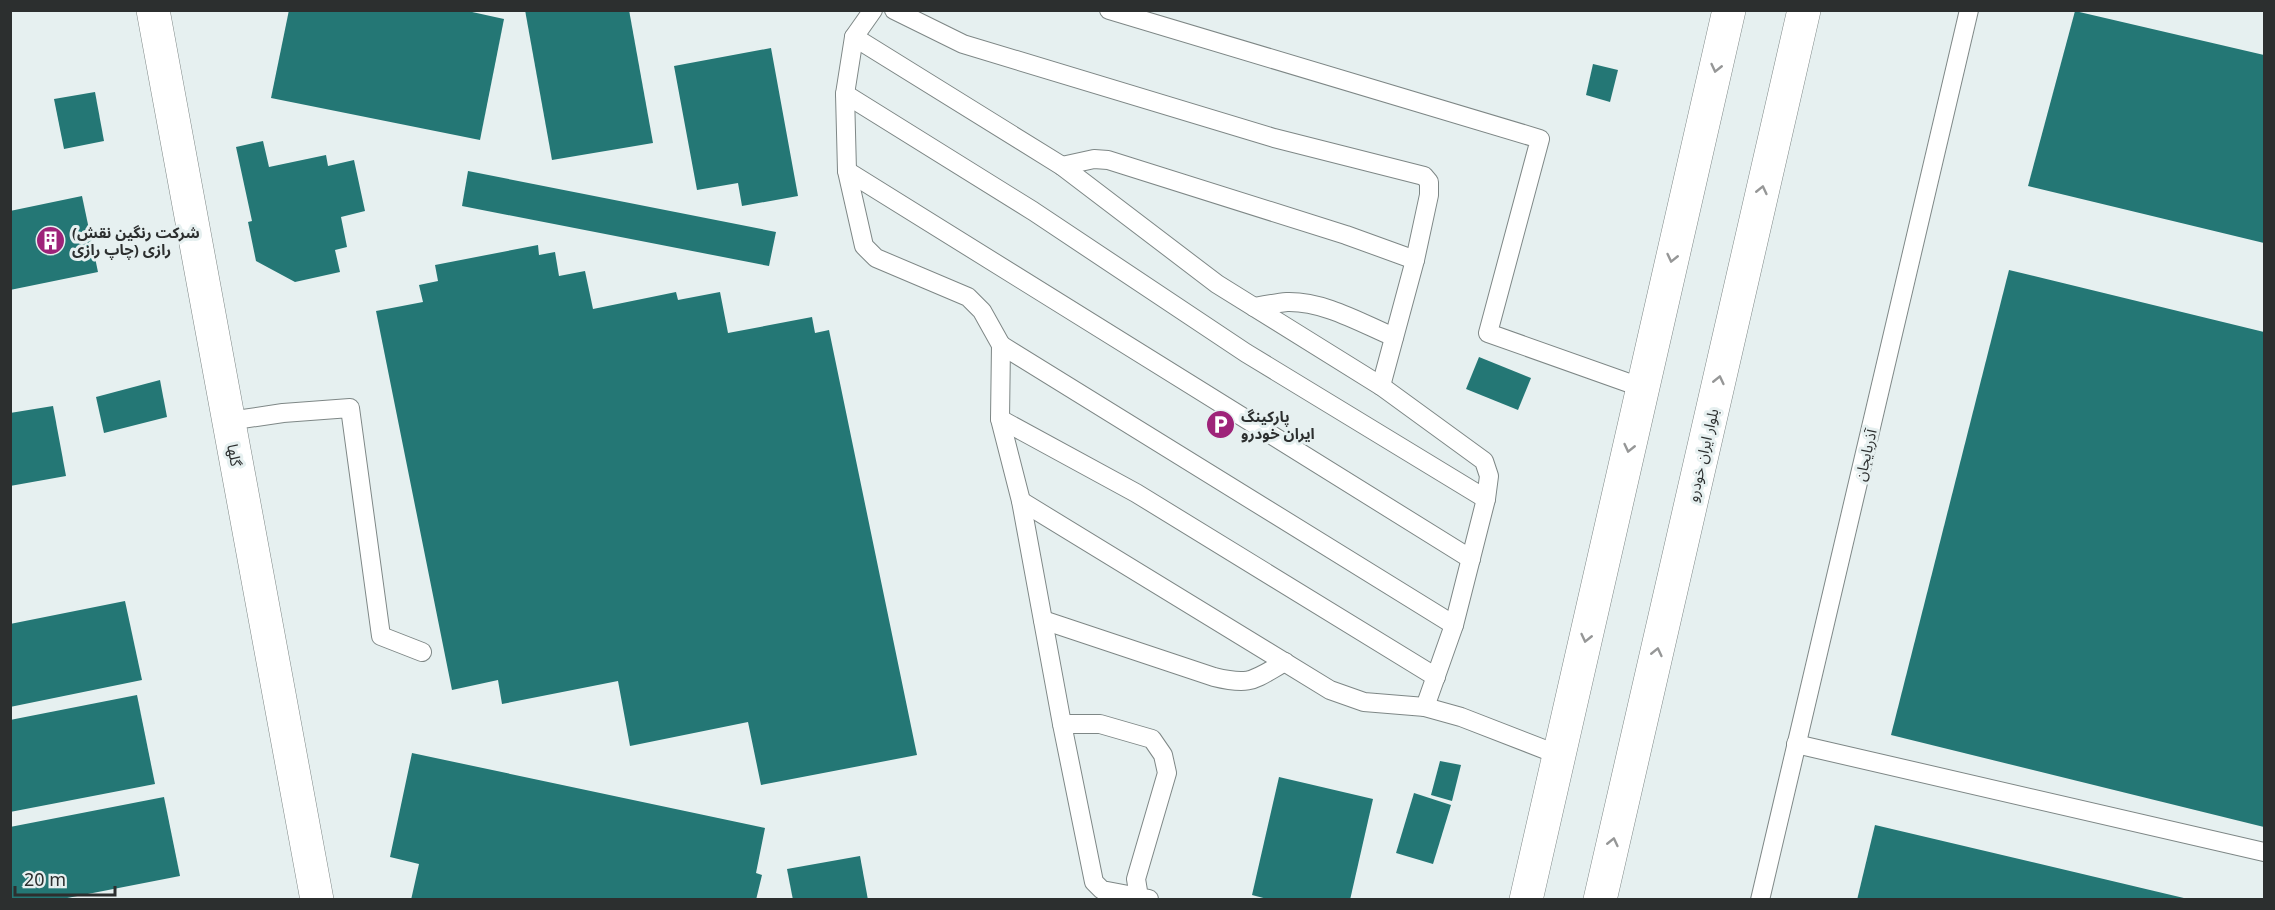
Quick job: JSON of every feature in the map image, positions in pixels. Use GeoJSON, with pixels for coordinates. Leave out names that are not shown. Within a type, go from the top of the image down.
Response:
{"type":"FeatureCollection","features":[{"type":"Feature","properties":{"kind":"main road","name":"گلها"},"geometry":{"type":"LineString","coordinates":[[153,10],[317,900]]}},
{"type":"Feature","properties":{"kind":"main road"},"geometry":{"type":"LineString","coordinates":[[1526,900],[1729,10]]}},
{"type":"Feature","properties":{"kind":"main road","name":"بلوار ایران خودرو"},"geometry":{"type":"LineString","coordinates":[[1600,900],[1804,10]]}},
{"type":"Feature","properties":{"kind":"lane"},"geometry":{"type":"LineString","coordinates":[[873,10],[854,37],[845,94],[848,171],[864,246],[876,258],[968,297],[982,311],[1001,345],[1454,625]]}},
{"type":"Feature","properties":{"kind":"lane"},"geometry":{"type":"LineString","coordinates":[[894,10],[963,44],[1274,138],[1424,176],[1429,182],[1429,195],[1415,260],[1381,386]]}},
{"type":"Feature","properties":{"kind":"lane"},"geometry":{"type":"LineString","coordinates":[[1109,10],[1540,139],[1488,333],[1642,388]]}},
{"type":"Feature","properties":{"kind":"lane","name":"آذربایجان"},"geometry":{"type":"LineString","coordinates":[[1760,900],[1969,10]]}},
{"type":"Feature","properties":{"kind":"lane"},"geometry":{"type":"LineString","coordinates":[[854,37],[1062,166],[1217,284],[1381,386],[1484,460],[1489,476],[1486,499],[1454,625],[1425,707]]}},
{"type":"Feature","properties":{"kind":"lane"},"geometry":{"type":"LineString","coordinates":[[845,94],[1033,211],[1246,353],[1486,499]]}},
{"type":"Feature","properties":{"kind":"lane"},"geometry":{"type":"LineString","coordinates":[[1062,166],[1094,159],[1108,160],[1346,235],[1415,260]]}},
{"type":"Feature","properties":{"kind":"lane"},"geometry":{"type":"LineString","coordinates":[[848,171],[1471,559]]}},
{"type":"Feature","properties":{"kind":"lane"},"geometry":{"type":"LineString","coordinates":[[1254,307],[1287,302],[1305,303],[1325,308],[1394,337]]}},
{"type":"Feature","properties":{"kind":"lane"},"geometry":{"type":"LineString","coordinates":[[1001,345],[1000,420],[1021,501],[1094,882],[1102,890],[1145,898]]}},
{"type":"Feature","properties":{"kind":"lane"},"geometry":{"type":"LineString","coordinates":[[229,421],[283,413],[350,408],[381,636],[422,652]]}},
{"type":"Feature","properties":{"kind":"lane"},"geometry":{"type":"LineString","coordinates":[[1000,420],[1136,493],[1436,677]]}},
{"type":"Feature","properties":{"kind":"lane"},"geometry":{"type":"LineString","coordinates":[[1021,501],[1330,690],[1364,702],[1425,707],[1461,717],[1559,755]]}},
{"type":"Feature","properties":{"kind":"lane"},"geometry":{"type":"LineString","coordinates":[[1043,620],[1234,682],[1249,682],[1285,662]]}},
{"type":"Feature","properties":{"kind":"lane"},"geometry":{"type":"LineString","coordinates":[[1062,724],[1100,724],[1152,739],[1163,755],[1167,773],[1136,879],[1145,898]]}},
{"type":"Feature","properties":{"kind":"lane"},"geometry":{"type":"LineString","coordinates":[[1796,744],[2265,852]]}},
{"type":"Feature","properties":{"kind":"building"},"geometry":{"type":"Polygon","coordinates":[[[289,10],[463,10],[504,19],[480,140],[271,98],[289,10]]]}},
{"type":"Feature","properties":{"kind":"building"},"geometry":{"type":"Polygon","coordinates":[[[525,10],[629,10],[653,143],[552,160],[525,10]]]}},
{"type":"Feature","properties":{"kind":"building"},"geometry":{"type":"Polygon","coordinates":[[[2075,11],[2264,55],[2264,243],[2028,186],[2075,11]]]}},
{"type":"Feature","properties":{"kind":"building"},"geometry":{"type":"Polygon","coordinates":[[[771,48],[798,196],[742,206],[738,183],[697,190],[674,66],[771,48]]]}},
{"type":"Feature","properties":{"kind":"building"},"geometry":{"type":"Polygon","coordinates":[[[1593,64],[1618,70],[1610,102],[1586,95],[1593,64]]]}},
{"type":"Feature","properties":{"kind":"building"},"geometry":{"type":"Polygon","coordinates":[[[95,92],[104,141],[64,149],[54,99],[95,92]]]}},
{"type":"Feature","properties":{"kind":"building"},"geometry":{"type":"Polygon","coordinates":[[[263,141],[269,167],[326,155],[328,166],[354,160],[365,211],[341,217],[347,247],[335,250],[340,272],[295,282],[256,261],[248,222],[252,221],[236,147],[263,141]]]}},
{"type":"Feature","properties":{"kind":"building"},"geometry":{"type":"Polygon","coordinates":[[[468,171],[776,232],[769,266],[462,206],[468,171]]]}},
{"type":"Feature","properties":{"kind":"building","name":"(شرکت رنگین نقش رازی (چاپ رازی"},"geometry":{"type":"Polygon","coordinates":[[[82,196],[98,272],[10,290],[10,211],[82,196]]]}},
{"type":"Feature","properties":{"kind":"building"},"geometry":{"type":"Polygon","coordinates":[[[538,245],[539,255],[555,252],[559,276],[585,271],[593,309],[676,292],[678,300],[720,292],[728,333],[812,317],[815,333],[829,330],[917,755],[761,785],[748,722],[630,746],[618,681],[502,704],[498,680],[452,690],[376,311],[423,302],[419,285],[438,281],[435,265],[538,245]]]}},
{"type":"Feature","properties":{"kind":"building"},"geometry":{"type":"Polygon","coordinates":[[[2009,270],[2264,332],[2264,827],[1891,735],[2009,270]]]}},
{"type":"Feature","properties":{"kind":"building"},"geometry":{"type":"Polygon","coordinates":[[[1479,357],[1531,378],[1518,410],[1466,389],[1479,357]]]}},
{"type":"Feature","properties":{"kind":"building"},"geometry":{"type":"Polygon","coordinates":[[[160,380],[167,417],[104,433],[96,397],[160,380]]]}},
{"type":"Feature","properties":{"kind":"building"},"geometry":{"type":"Polygon","coordinates":[[[53,406],[66,476],[10,486],[10,413],[53,406]]]}},
{"type":"Feature","properties":{"kind":"building"},"geometry":{"type":"Polygon","coordinates":[[[125,601],[142,680],[10,707],[10,624],[125,601]]]}},
{"type":"Feature","properties":{"kind":"building"},"geometry":{"type":"Polygon","coordinates":[[[137,695],[155,784],[10,812],[10,720],[137,695]]]}},
{"type":"Feature","properties":{"kind":"building"},"geometry":{"type":"Polygon","coordinates":[[[412,753],[765,828],[756,873],[762,875],[756,900],[411,900],[419,864],[390,857],[412,753]]]}},
{"type":"Feature","properties":{"kind":"building"},"geometry":{"type":"Polygon","coordinates":[[[1440,761],[1461,765],[1452,801],[1431,795],[1440,761]]]}},
{"type":"Feature","properties":{"kind":"building"},"geometry":{"type":"Polygon","coordinates":[[[1279,777],[1373,799],[1350,900],[1271,900],[1252,895],[1279,777]]]}},
{"type":"Feature","properties":{"kind":"building"},"geometry":{"type":"Polygon","coordinates":[[[1414,793],[1451,805],[1433,864],[1396,853],[1414,793]]]}},
{"type":"Feature","properties":{"kind":"building"},"geometry":{"type":"Polygon","coordinates":[[[164,797],[180,876],[57,900],[10,900],[10,827],[164,797]]]}},
{"type":"Feature","properties":{"kind":"building"},"geometry":{"type":"Polygon","coordinates":[[[1875,825],[2188,899],[1857,900],[1875,825]]]}},
{"type":"Feature","properties":{"kind":"building"},"geometry":{"type":"Polygon","coordinates":[[[860,856],[868,900],[793,900],[787,869],[860,856]]]}},
{"type":"Feature","properties":{"kind":"place","name":"(شرکت رنگین نقش رازی (چاپ رازی"},"geometry":{"type":"Point","coordinates":[51,241]}},
{"type":"Feature","properties":{"kind":"place","name":"پارکینگ ایران خودرو"},"geometry":{"type":"Point","coordinates":[1220,425]}}]}
